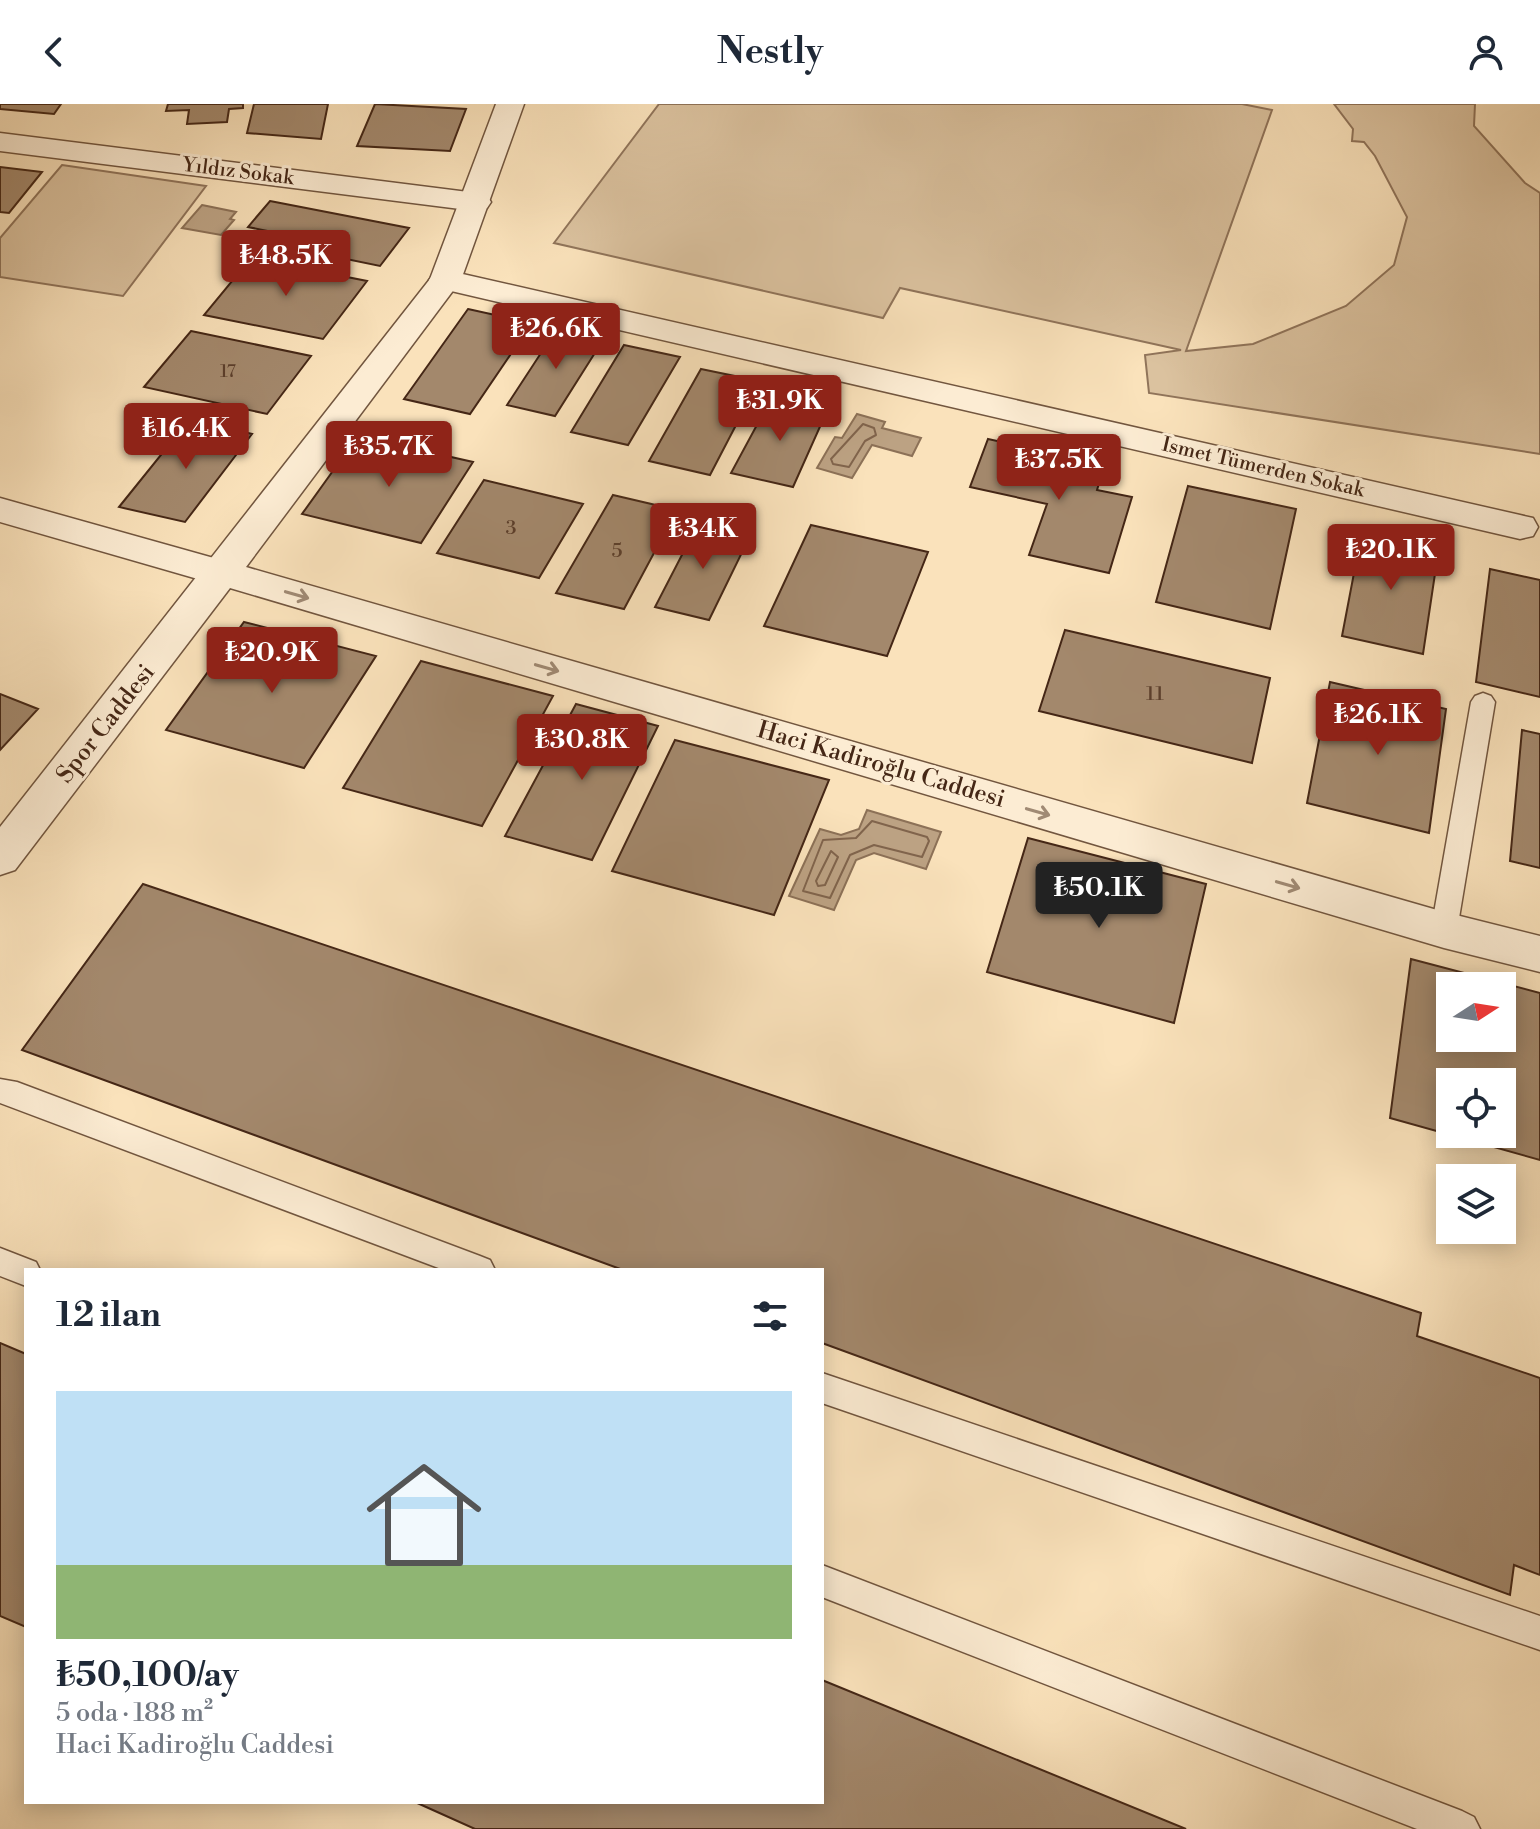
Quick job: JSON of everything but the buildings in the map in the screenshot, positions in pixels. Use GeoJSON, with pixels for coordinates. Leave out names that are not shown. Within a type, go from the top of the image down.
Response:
{"type":"FeatureCollection","features":[{"type":"Feature","properties":{"kind":"street","name":"Spor Caddesi"},"geometry":{"type":"LineString","coordinates":[[0,858],[445,280],[510,104]]}},
{"type":"Feature","properties":{"kind":"street","name":"Yıldız Sokak"},"geometry":{"type":"LineString","coordinates":[[0,142],[476,202]]}},
{"type":"Feature","properties":{"kind":"street","name":"Ismet Tümerden Sokak"},"geometry":{"type":"LineString","coordinates":[[445,280],[1520,527]]}},
{"type":"Feature","properties":{"kind":"street","name":"Haci Kadiroğlu Caddesi"},"geometry":{"type":"LineString","coordinates":[[0,510],[1444,930],[1540,954]]}},
{"type":"Feature","properties":{"kind":"lane"},"geometry":{"type":"LineString","coordinates":[[1444,930],[1483,702]]}},
{"type":"Feature","properties":{"kind":"lane"},"geometry":{"type":"LineString","coordinates":[[0,1091],[7,1091],[475,1268]]}},
{"type":"Feature","properties":{"kind":"lane"},"geometry":{"type":"LineString","coordinates":[[0,1262],[24,1271]]}},
{"type":"Feature","properties":{"kind":"lane"},"geometry":{"type":"LineString","coordinates":[[824,1389],[1540,1633]]}},
{"type":"Feature","properties":{"kind":"lane"},"geometry":{"type":"LineString","coordinates":[[824,1582],[1462,1829]]}},
{"type":"Feature","properties":{"kind":"shaded area"},"geometry":{"type":"Polygon","coordinates":[[[659,104],[1242,104],[1272,110],[1186,351],[1253,344],[1346,306],[1394,265],[1407,217],[1375,156],[1364,142],[1352,141],[1353,129],[1334,104],[1475,104],[1474,126],[1525,183],[1540,193],[1540,454],[1149,393],[1145,355],[1181,350],[900,288],[883,318],[554,243],[659,104]]]}},
{"type":"Feature","properties":{"kind":"shaded area"},"geometry":{"type":"Polygon","coordinates":[[[62,165],[206,186],[123,296],[0,277],[0,238],[62,165]]]}},
{"type":"Feature","properties":{"kind":"water"},"geometry":{"type":"Polygon","coordinates":[[[202,205],[236,212],[230,219],[234,220],[221,235],[182,228],[202,205]]]}},
{"type":"Feature","properties":{"kind":"water"},"geometry":{"type":"Polygon","coordinates":[[[857,414],[885,422],[882,428],[921,438],[912,456],[872,445],[852,478],[817,468],[835,437],[842,438],[857,414]]]}},
{"type":"Feature","properties":{"kind":"water"},"geometry":{"type":"Polygon","coordinates":[[[867,810],[941,832],[926,869],[874,853],[856,860],[834,910],[789,896],[820,829],[841,835],[859,829],[867,810]]]}}]}
